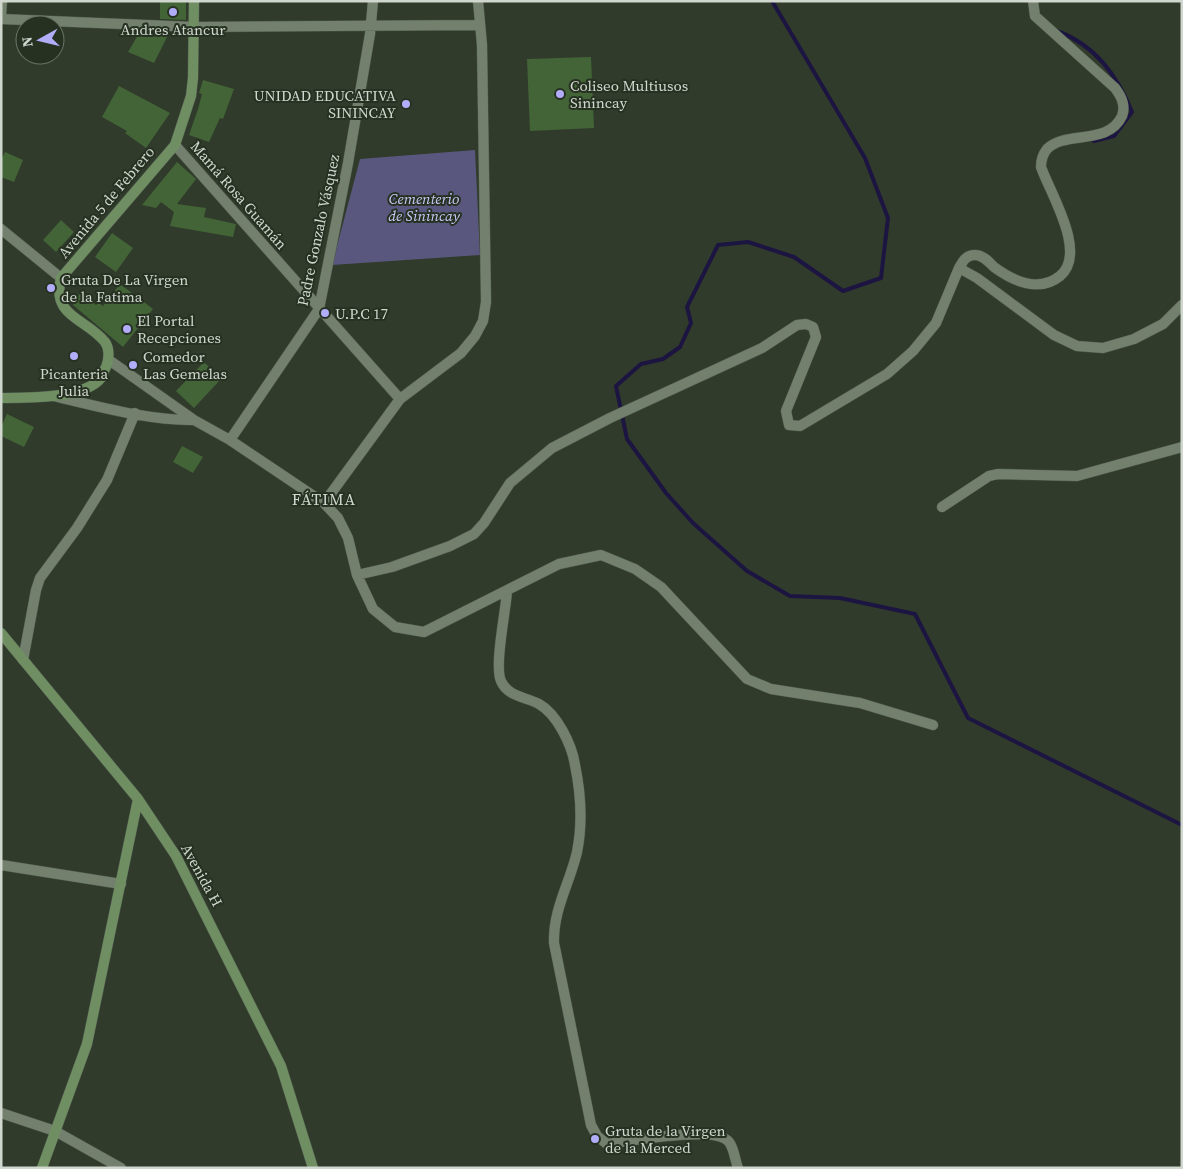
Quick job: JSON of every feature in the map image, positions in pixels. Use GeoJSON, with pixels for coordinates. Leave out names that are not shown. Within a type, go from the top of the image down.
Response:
{"type":"FeatureCollection","features":[{"type":"Feature","properties":{"kind":"street"},"geometry":{"type":"LineString","coordinates":[[2,1],[1,17],[195,27],[370,24],[480,25]]}},
{"type":"Feature","properties":{"kind":"street","name":"Avenida 5 de Febrero"},"geometry":{"type":"LineString","coordinates":[[109,360],[105,342],[64,308],[59,299],[61,278],[175,145],[190,96],[195,27],[194,1]]}},
{"type":"Feature","properties":{"kind":"street","name":"Padre Gonzalo Vásquez"},"geometry":{"type":"LineString","coordinates":[[230,440],[319,309],[348,163],[373,1]]}},
{"type":"Feature","properties":{"kind":"street"},"geometry":{"type":"LineString","coordinates":[[324,503],[400,399],[461,353],[475,336],[483,321],[486,302],[482,45],[478,1]]}},
{"type":"Feature","properties":{"kind":"street"},"geometry":{"type":"LineString","coordinates":[[357,576],[392,567],[434,552],[474,534],[484,523],[510,483],[529,465],[552,448],[610,418],[762,348],[797,325],[806,324],[813,327],[816,337],[786,412],[789,425],[800,426],[887,374],[913,351],[936,323],[965,258],[973,254],[980,256],[1010,278],[1038,286],[1053,281],[1062,274],[1068,265],[1070,256],[1069,239],[1065,222],[1041,167],[1042,158],[1048,148],[1058,143],[1112,129],[1119,122],[1124,110],[1122,96],[1115,88],[1035,16],[1033,1]]}},
{"type":"Feature","properties":{"kind":"street","name":"Mamá Rosa Guamán"},"geometry":{"type":"LineString","coordinates":[[175,145],[400,399]]}},
{"type":"Feature","properties":{"kind":"street"},"geometry":{"type":"LineString","coordinates":[[1,230],[61,278]]}},
{"type":"Feature","properties":{"kind":"street"},"geometry":{"type":"LineString","coordinates":[[959,268],[977,278],[1054,335],[1077,346],[1103,348],[1134,339],[1163,324],[1182,305]]}},
{"type":"Feature","properties":{"kind":"street"},"geometry":{"type":"LineString","coordinates":[[1,398],[52,396],[88,387],[101,378],[109,360],[194,420],[230,440],[324,503],[342,525],[348,538],[357,576],[373,609],[395,627],[424,632],[560,564],[601,555],[635,569],[661,588],[748,679],[771,689],[860,703],[933,726]]}},
{"type":"Feature","properties":{"kind":"street"},"geometry":{"type":"LineString","coordinates":[[52,396],[135,413],[178,420],[194,420]]}},
{"type":"Feature","properties":{"kind":"street"},"geometry":{"type":"LineString","coordinates":[[23,660],[40,578],[77,528],[103,487],[135,413]]}},
{"type":"Feature","properties":{"kind":"street"},"geometry":{"type":"LineString","coordinates":[[942,507],[990,476],[998,474],[1077,476],[1182,447]]}},
{"type":"Feature","properties":{"kind":"street"},"geometry":{"type":"LineString","coordinates":[[507,591],[499,664],[501,682],[514,695],[540,704],[551,715],[564,734],[575,763],[581,805],[581,829],[576,853],[557,908],[554,925],[554,943],[591,1125],[597,1136],[607,1144],[703,1133],[720,1136],[729,1142],[738,1168]]}},
{"type":"Feature","properties":{"kind":"street","name":"Avenida H"},"geometry":{"type":"LineString","coordinates":[[1,634],[138,799],[176,856],[281,1066],[313,1168]]}},
{"type":"Feature","properties":{"kind":"street"},"geometry":{"type":"LineString","coordinates":[[42,1168],[87,1044],[138,799]]}},
{"type":"Feature","properties":{"kind":"street"},"geometry":{"type":"LineString","coordinates":[[1,865],[121,884]]}},
{"type":"Feature","properties":{"kind":"street"},"geometry":{"type":"LineString","coordinates":[[1,1113],[55,1131],[121,1168]]}},
{"type":"Feature","properties":{"kind":"green space","name":"Cementerio de Sinincay"},"geometry":{"type":"Polygon","coordinates":[[[475,150],[480,255],[332,265],[360,159],[475,150]]]}},
{"type":"Feature","properties":{"kind":"building","name":"Andres Atancur"},"geometry":{"type":"Polygon","coordinates":[[[160,2],[186,2],[186,20],[160,19],[160,2]]]}},
{"type":"Feature","properties":{"kind":"building"},"geometry":{"type":"Polygon","coordinates":[[[160,32],[169,33],[154,63],[128,52],[138,35],[160,37],[160,32]]]}},
{"type":"Feature","properties":{"kind":"building","name":"Coliseo Multiusos Sinincay"},"geometry":{"type":"Polygon","coordinates":[[[591,57],[594,128],[530,131],[527,59],[591,57]]]}},
{"type":"Feature","properties":{"kind":"building"},"geometry":{"type":"Polygon","coordinates":[[[203,80],[234,89],[223,119],[220,118],[209,142],[189,135],[202,94],[199,93],[203,80]]]}},
{"type":"Feature","properties":{"kind":"building"},"geometry":{"type":"Polygon","coordinates":[[[119,86],[170,113],[146,148],[125,133],[127,131],[102,117],[119,86]]]}},
{"type":"Feature","properties":{"kind":"building"},"geometry":{"type":"Polygon","coordinates":[[[5,152],[23,160],[14,182],[1,177],[1,160],[5,152]]]}},
{"type":"Feature","properties":{"kind":"building"},"geometry":{"type":"Polygon","coordinates":[[[177,162],[196,179],[177,204],[206,208],[204,217],[236,224],[233,237],[170,226],[174,212],[161,202],[156,208],[142,205],[177,162]]]}},
{"type":"Feature","properties":{"kind":"building"},"geometry":{"type":"Polygon","coordinates":[[[61,220],[74,232],[56,252],[43,240],[61,220]]]}},
{"type":"Feature","properties":{"kind":"building"},"geometry":{"type":"Polygon","coordinates":[[[112,233],[133,248],[116,272],[95,257],[112,233]]]}},
{"type":"Feature","properties":{"kind":"building"},"geometry":{"type":"Polygon","coordinates":[[[120,284],[153,309],[123,347],[73,305],[80,293],[96,305],[99,303],[103,306],[120,284]]]}},
{"type":"Feature","properties":{"kind":"building"},"geometry":{"type":"Polygon","coordinates":[[[204,362],[221,379],[194,408],[176,391],[204,362]]]}},
{"type":"Feature","properties":{"kind":"building"},"geometry":{"type":"Polygon","coordinates":[[[7,414],[34,427],[24,447],[1,436],[1,427],[7,414]]]}},
{"type":"Feature","properties":{"kind":"building"},"geometry":{"type":"Polygon","coordinates":[[[182,446],[203,457],[193,473],[173,462],[182,446]]]}},
{"type":"Feature","properties":{"kind":"waterway"},"geometry":{"type":"LineString","coordinates":[[772,1],[865,158],[888,218],[881,278],[843,291],[794,257],[748,242],[718,245],[687,307],[691,323],[680,347],[663,359],[641,364],[616,386],[627,439],[666,493],[693,523],[747,571],[790,596],[840,598],[915,614],[968,718],[1182,825]]}},
{"type":"Feature","properties":{"kind":"waterway"},"geometry":{"type":"LineString","coordinates":[[1057,31],[1083,44],[1103,63],[1112,74],[1132,112],[1114,136],[1094,141]]}},
{"type":"Feature","properties":{"kind":"place","name":"Andres Atancur"},"geometry":{"type":"Point","coordinates":[173,12]}},
{"type":"Feature","properties":{"kind":"place","name":"Coliseo Multiusos Sinincay"},"geometry":{"type":"Point","coordinates":[560,94]}},
{"type":"Feature","properties":{"kind":"place","name":"UNIDAD EDUCATIVA SININCAY"},"geometry":{"type":"Point","coordinates":[406,104]}},
{"type":"Feature","properties":{"kind":"place","name":"Gruta De La Virgen de la Fatima"},"geometry":{"type":"Point","coordinates":[51,288]}},
{"type":"Feature","properties":{"kind":"place","name":"U.P.C 17"},"geometry":{"type":"Point","coordinates":[325,313]}},
{"type":"Feature","properties":{"kind":"place","name":"El Portal Recepciones"},"geometry":{"type":"Point","coordinates":[127,329]}},
{"type":"Feature","properties":{"kind":"place","name":"Picanteria Julia"},"geometry":{"type":"Point","coordinates":[74,356]}},
{"type":"Feature","properties":{"kind":"place","name":"Comedor Las Gemelas"},"geometry":{"type":"Point","coordinates":[133,365]}},
{"type":"Feature","properties":{"kind":"place","name":"Gruta de la Virgen de la Merced"},"geometry":{"type":"Point","coordinates":[595,1139]}},
{"type":"Feature","properties":{"kind":"district","name":"FÁTIMA"},"geometry":{"type":"Point","coordinates":[324,499]}}]}
